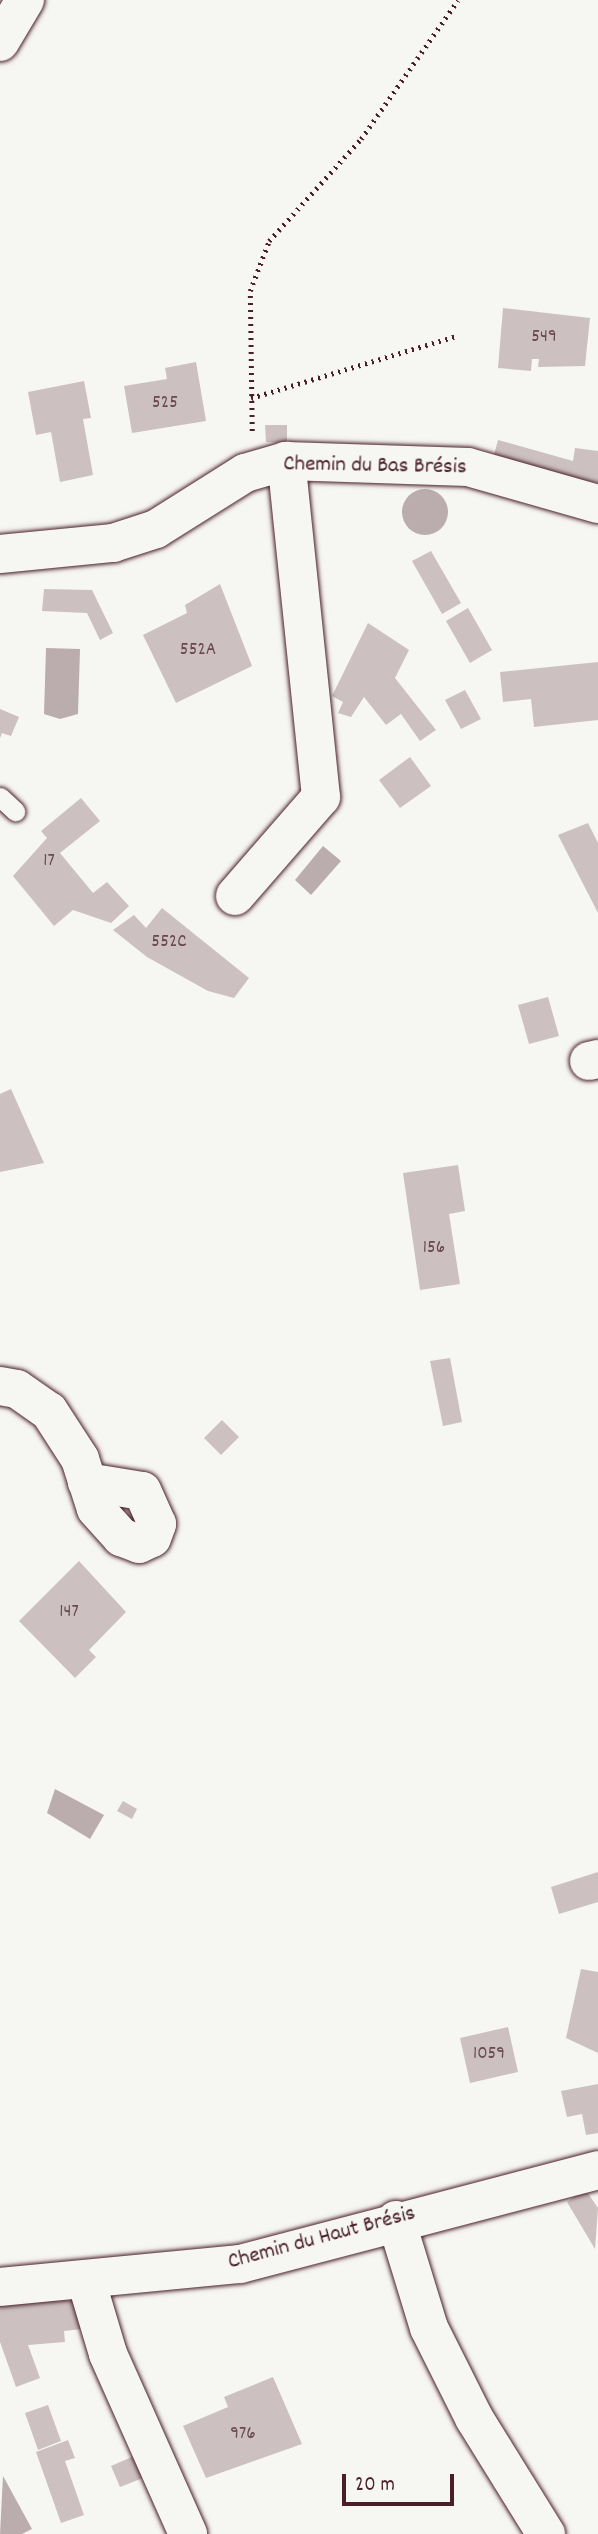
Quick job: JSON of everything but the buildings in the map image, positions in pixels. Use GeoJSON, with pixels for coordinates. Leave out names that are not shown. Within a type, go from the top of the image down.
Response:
{"type":"FeatureCollection","features":[{"type":"Feature","properties":{"kind":"street"},"geometry":{"type":"LineString","coordinates":[[0,42],[25,0]]}},
{"type":"Feature","properties":{"kind":"street"},"geometry":{"type":"LineString","coordinates":[[235,896],[321,797],[286,461]]}},
{"type":"Feature","properties":{"kind":"street","name":"Chemin du Bas Brésis"},"geometry":{"type":"LineString","coordinates":[[0,554],[101,545],[156,529],[245,473],[286,461],[468,467],[598,504]]}},
{"type":"Feature","properties":{"kind":"street"},"geometry":{"type":"LineString","coordinates":[[0,1386],[18,1389],[49,1411],[87,1482]]}},
{"type":"Feature","properties":{"kind":"street","name":"Chemin du Haut Brésis"},"geometry":{"type":"LineString","coordinates":[[0,2287],[240,2264],[397,2220],[598,2170]]}},
{"type":"Feature","properties":{"kind":"street"},"geometry":{"type":"LineString","coordinates":[[397,2220],[429,2328],[474,2418],[546,2534]]}},
{"type":"Feature","properties":{"kind":"street"},"geometry":{"type":"LineString","coordinates":[[86,2280],[108,2354],[188,2534]]}},
{"type":"Feature","properties":{"kind":"lane"},"geometry":{"type":"LineString","coordinates":[[0,797],[15,811]]}},
{"type":"Feature","properties":{"kind":"path"},"geometry":{"type":"LineString","coordinates":[[245,473],[251,398],[250,290],[269,241],[361,139],[458,0]]}},
{"type":"Feature","properties":{"kind":"path"},"geometry":{"type":"LineString","coordinates":[[251,398],[456,336]]}},
{"type":"Feature","properties":{"kind":"shaded area"},"geometry":{"type":"Polygon","coordinates":[[[425,489],[441,496],[448,512],[441,528],[425,535],[409,528],[402,512],[409,496],[425,489]]]}},
{"type":"Feature","properties":{"kind":"shaded area"},"geometry":{"type":"Polygon","coordinates":[[[46,648],[80,649],[78,714],[60,719],[44,714],[46,648]]]}},
{"type":"Feature","properties":{"kind":"shaded area"},"geometry":{"type":"Polygon","coordinates":[[[323,846],[341,861],[311,895],[295,880],[323,846]]]}},
{"type":"Feature","properties":{"kind":"shaded area"},"geometry":{"type":"Polygon","coordinates":[[[55,1789],[104,1815],[90,1839],[47,1813],[55,1789]]]}},
{"type":"Feature","properties":{"kind":"shaded area"},"geometry":{"type":"Polygon","coordinates":[[[3,2476],[32,2529],[22,2534],[0,2534],[3,2476]]]}}]}
